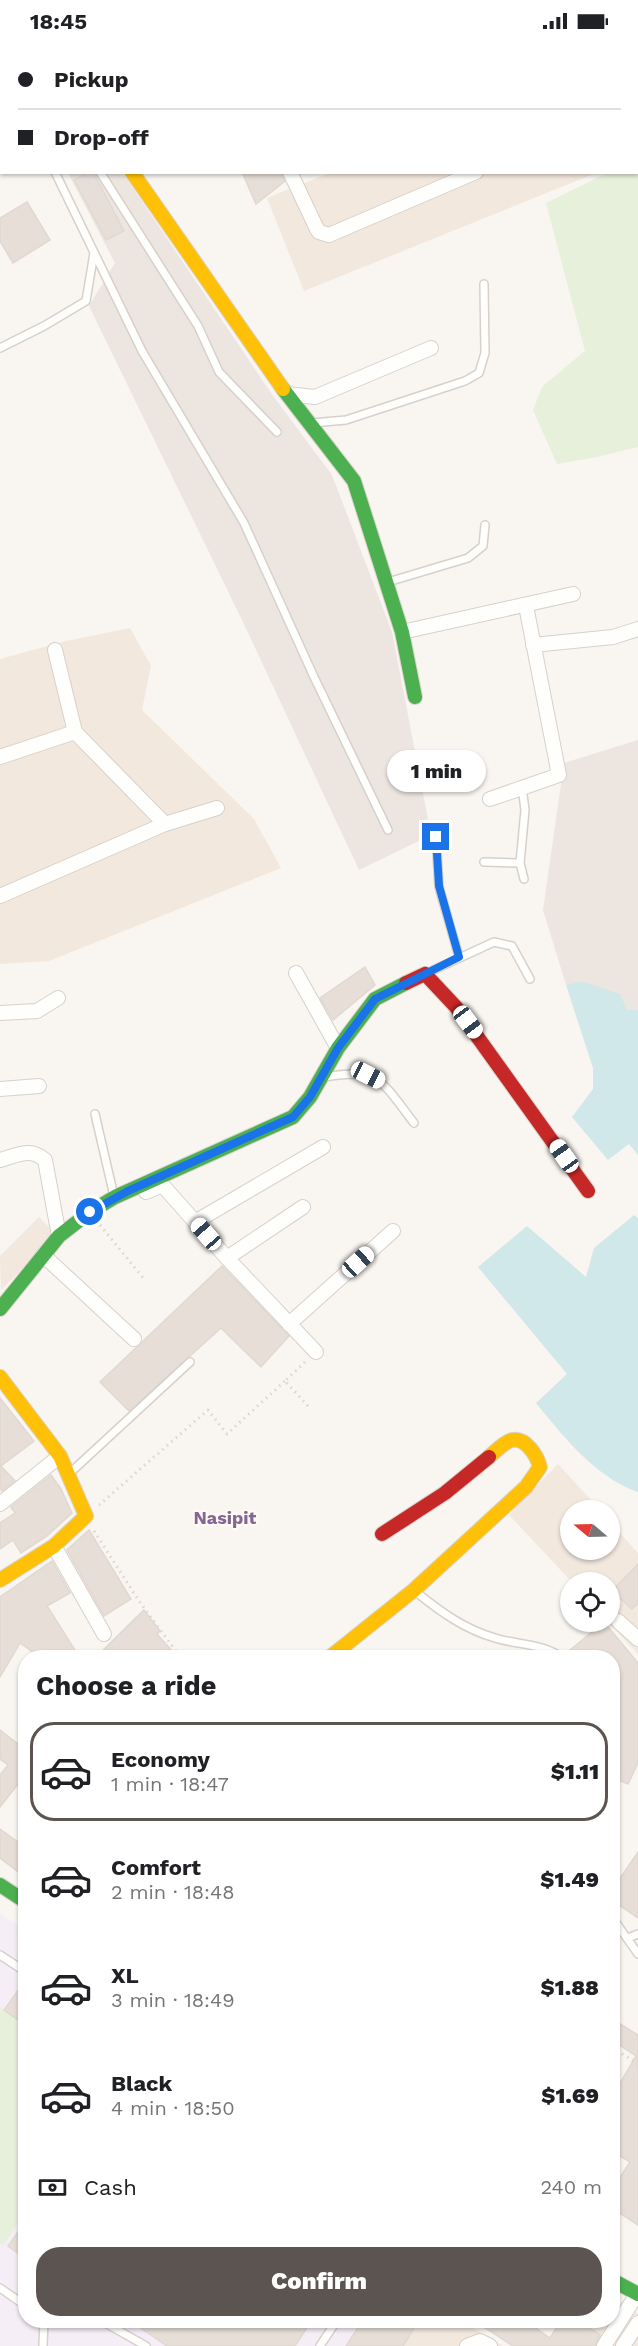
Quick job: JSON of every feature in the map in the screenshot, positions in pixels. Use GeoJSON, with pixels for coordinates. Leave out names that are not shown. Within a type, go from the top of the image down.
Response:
{"type":"FeatureCollection","features":[{"type":"Feature","properties":{"kind":"street"},"geometry":{"type":"LineString","coordinates":[[133,174],[287,394],[354,482],[388,582],[402,632],[415,697]]}},
{"type":"Feature","properties":{"kind":"street"},"geometry":{"type":"LineString","coordinates":[[291,174],[317,229],[329,235],[471,174]]}},
{"type":"Feature","properties":{"kind":"street"},"geometry":{"type":"LineString","coordinates":[[287,394],[315,397],[431,348]]}},
{"type":"Feature","properties":{"kind":"street"},"geometry":{"type":"LineString","coordinates":[[402,632],[573,594]]}},
{"type":"Feature","properties":{"kind":"street"},"geometry":{"type":"LineString","coordinates":[[490,799],[559,775],[526,606]]}},
{"type":"Feature","properties":{"kind":"street"},"geometry":{"type":"LineString","coordinates":[[534,645],[613,637],[638,629]]}},
{"type":"Feature","properties":{"kind":"street"},"geometry":{"type":"LineString","coordinates":[[55,650],[75,732],[165,825]]}},
{"type":"Feature","properties":{"kind":"street"},"geometry":{"type":"LineString","coordinates":[[0,757],[75,732]]}},
{"type":"Feature","properties":{"kind":"street"},"geometry":{"type":"LineString","coordinates":[[0,896],[165,825],[217,808]]}},
{"type":"Feature","properties":{"kind":"street"},"geometry":{"type":"LineString","coordinates":[[296,973],[338,1048]]}},
{"type":"Feature","properties":{"kind":"street"},"geometry":{"type":"LineString","coordinates":[[0,1309],[58,1236],[96,1208],[115,1197],[293,1117],[310,1097],[338,1048],[375,999],[425,974],[456,1007],[588,1191]]}},
{"type":"Feature","properties":{"kind":"street"},"geometry":{"type":"LineString","coordinates":[[0,1013],[37,1011],[58,998]]}},
{"type":"Feature","properties":{"kind":"street"},"geometry":{"type":"LineString","coordinates":[[0,1089],[39,1086]]}},
{"type":"Feature","properties":{"kind":"street"},"geometry":{"type":"LineString","coordinates":[[195,1222],[323,1147]]}},
{"type":"Feature","properties":{"kind":"street"},"geometry":{"type":"LineString","coordinates":[[0,1160],[26,1153],[37,1153],[45,1160],[58,1236]]}},
{"type":"Feature","properties":{"kind":"street"},"geometry":{"type":"LineString","coordinates":[[96,1208],[116,1205],[160,1186],[165,1188],[227,1258],[316,1352]]}},
{"type":"Feature","properties":{"kind":"street"},"geometry":{"type":"LineString","coordinates":[[227,1258],[303,1207]]}},
{"type":"Feature","properties":{"kind":"street"},"geometry":{"type":"LineString","coordinates":[[289,1324],[393,1231]]}},
{"type":"Feature","properties":{"kind":"street"},"geometry":{"type":"LineString","coordinates":[[43,1255],[134,1339]]}},
{"type":"Feature","properties":{"kind":"street"},"geometry":{"type":"LineString","coordinates":[[0,1377],[60,1456],[86,1516],[54,1546],[0,1580]]}},
{"type":"Feature","properties":{"kind":"street"},"geometry":{"type":"LineString","coordinates":[[339,1650],[414,1590],[526,1487],[540,1467],[537,1455],[519,1440],[510,1440],[445,1493],[382,1534]]}},
{"type":"Feature","properties":{"kind":"street"},"geometry":{"type":"LineString","coordinates":[[0,1503],[60,1456]]}},
{"type":"Feature","properties":{"kind":"street"},"geometry":{"type":"LineString","coordinates":[[54,1546],[104,1634]]}},
{"type":"Feature","properties":{"kind":"street"},"geometry":{"type":"LineString","coordinates":[[620,1623],[638,1640]]}},
{"type":"Feature","properties":{"kind":"street"},"geometry":{"type":"LineString","coordinates":[[0,1885],[18,1897]]}},
{"type":"Feature","properties":{"kind":"street"},"geometry":{"type":"LineString","coordinates":[[620,2284],[638,2294],[620,2321]]}},
{"type":"Feature","properties":{"kind":"street"},"geometry":{"type":"LineString","coordinates":[[623,2346],[638,2323]]}},
{"type":"Feature","properties":{"kind":"street"},"geometry":{"type":"LineString","coordinates":[[603,2346],[615,2328]]}},
{"type":"Feature","properties":{"kind":"street"},"geometry":{"type":"LineString","coordinates":[[467,2346],[480,2341],[490,2346]]}},
{"type":"Feature","properties":{"kind":"lane"},"geometry":{"type":"LineString","coordinates":[[56,174],[142,351],[244,523],[314,677],[388,830]]}},
{"type":"Feature","properties":{"kind":"lane"},"geometry":{"type":"LineString","coordinates":[[101,174],[198,326],[219,372],[277,432]]}},
{"type":"Feature","properties":{"kind":"lane"},"geometry":{"type":"LineString","coordinates":[[0,348],[45,326],[86,301],[94,253]]}},
{"type":"Feature","properties":{"kind":"lane"},"geometry":{"type":"LineString","coordinates":[[309,423],[346,420],[465,381],[479,373],[485,352],[484,284]]}},
{"type":"Feature","properties":{"kind":"lane"},"geometry":{"type":"LineString","coordinates":[[388,582],[468,558],[483,546],[485,525]]}},
{"type":"Feature","properties":{"kind":"lane"},"geometry":{"type":"LineString","coordinates":[[522,787],[525,810],[520,863],[524,879]]}},
{"type":"Feature","properties":{"kind":"lane"},"geometry":{"type":"LineString","coordinates":[[436,837],[439,886],[459,957]]}},
{"type":"Feature","properties":{"kind":"lane"},"geometry":{"type":"LineString","coordinates":[[484,862],[520,863]]}},
{"type":"Feature","properties":{"kind":"lane"},"geometry":{"type":"LineString","coordinates":[[425,974],[494,942],[512,946],[530,979]]}},
{"type":"Feature","properties":{"kind":"lane"},"geometry":{"type":"LineString","coordinates":[[320,1078],[368,1075],[383,1083],[414,1123]]}},
{"type":"Feature","properties":{"kind":"lane"},"geometry":{"type":"LineString","coordinates":[[94,1114],[115,1197]]}},
{"type":"Feature","properties":{"kind":"lane"},"geometry":{"type":"LineString","coordinates":[[69,1474],[190,1362]]}},
{"type":"Feature","properties":{"kind":"lane"},"geometry":{"type":"LineString","coordinates":[[414,1590],[447,1617],[474,1631],[546,1650]]}},
{"type":"Feature","properties":{"kind":"lane"},"geometry":{"type":"LineString","coordinates":[[620,1928],[638,1954]]}},
{"type":"Feature","properties":{"kind":"lane"},"geometry":{"type":"LineString","coordinates":[[628,1938],[638,1934]]}},
{"type":"Feature","properties":{"kind":"lane"},"geometry":{"type":"LineString","coordinates":[[0,1955],[18,1967]]}},
{"type":"Feature","properties":{"kind":"lane"},"geometry":{"type":"LineString","coordinates":[[0,2288],[18,2300]]}},
{"type":"Feature","properties":{"kind":"lane"},"geometry":{"type":"LineString","coordinates":[[43,2346],[44,2328]]}},
{"type":"Feature","properties":{"kind":"lane"},"geometry":{"type":"LineString","coordinates":[[114,2328],[146,2346]]}},
{"type":"Feature","properties":{"kind":"lane"},"geometry":{"type":"LineString","coordinates":[[320,2346],[332,2328]]}},
{"type":"Feature","properties":{"kind":"path"},"geometry":{"type":"LineString","coordinates":[[96,1208],[144,1279]]}},
{"type":"Feature","properties":{"kind":"path"},"geometry":{"type":"LineString","coordinates":[[175,1650],[113,1564],[86,1516],[208,1410],[227,1434],[316,1352]]}},
{"type":"Feature","properties":{"kind":"path"},"geometry":{"type":"LineString","coordinates":[[285,1381],[308,1406]]}},
{"type":"Feature","properties":{"kind":"path"},"geometry":{"type":"LineString","coordinates":[[620,2054],[638,2064]]}},
{"type":"Feature","properties":{"kind":"shaded area"},"geometry":{"type":"Polygon","coordinates":[[[69,174],[124,174],[271,393],[332,475],[392,632],[431,835],[359,870],[243,622],[89,306],[115,263],[69,174]]]}},
{"type":"Feature","properties":{"kind":"shaded area"},"geometry":{"type":"Polygon","coordinates":[[[327,174],[594,174],[304,291],[267,198],[327,174]]]}},
{"type":"Feature","properties":{"kind":"shaded area"},"geometry":{"type":"Polygon","coordinates":[[[130,628],[151,666],[142,710],[254,819],[281,868],[49,961],[0,964],[0,659],[62,642],[130,628]]]}},
{"type":"Feature","properties":{"kind":"shaded area"},"geometry":{"type":"Polygon","coordinates":[[[638,740],[638,1010],[627,1010],[581,981],[566,985],[543,910],[564,763],[638,740]]]}},
{"type":"Feature","properties":{"kind":"shaded area"},"geometry":{"type":"Polygon","coordinates":[[[39,1217],[56,1235],[1,1290],[0,1256],[39,1217]]]}},
{"type":"Feature","properties":{"kind":"shaded area"},"geometry":{"type":"Polygon","coordinates":[[[558,1464],[591,1500],[560,1500],[560,1560],[620,1560],[620,1533],[638,1553],[638,1654],[617,1632],[620,1632],[620,1572],[563,1572],[509,1515],[558,1464]]]}},
{"type":"Feature","properties":{"kind":"shaded area"},"geometry":{"type":"Polygon","coordinates":[[[0,1913],[18,1925],[18,2328],[386,2328],[374,2346],[0,2346],[0,1913]]]}},
{"type":"Feature","properties":{"kind":"shaded area"},"geometry":{"type":"Polygon","coordinates":[[[620,2302],[638,2314],[638,2346],[583,2346],[595,2328],[620,2328],[620,2302]]]}},
{"type":"Feature","properties":{"kind":"shaded area"},"geometry":{"type":"Polygon","coordinates":[[[386,2328],[473,2328],[503,2346],[374,2346],[386,2328]]]}},
{"type":"Feature","properties":{"kind":"green space"},"geometry":{"type":"Polygon","coordinates":[[[605,174],[638,174],[638,447],[557,464],[533,410],[542,387],[585,351],[546,203],[605,174]]]}},
{"type":"Feature","properties":{"kind":"green space"},"geometry":{"type":"Polygon","coordinates":[[[0,2007],[18,2019],[18,2223],[3,2245],[0,2243],[0,2007]]]}},
{"type":"Feature","properties":{"kind":"water"},"geometry":{"type":"Polygon","coordinates":[[[581,981],[620,994],[627,1010],[638,1010],[638,1155],[629,1144],[608,1160],[572,1117],[593,1089],[593,1068],[566,985],[581,981]]]}},
{"type":"Feature","properties":{"kind":"water"},"geometry":{"type":"Polygon","coordinates":[[[634,1215],[638,1218],[638,1492],[608,1477],[581,1455],[536,1403],[567,1374],[478,1267],[527,1226],[586,1277],[594,1248],[634,1215]]]}},
{"type":"Feature","properties":{"kind":"building"},"geometry":{"type":"Polygon","coordinates":[[[85,174],[94,174],[124,231],[106,240],[74,180],[85,174]]]}},
{"type":"Feature","properties":{"kind":"building"},"geometry":{"type":"Polygon","coordinates":[[[243,174],[282,174],[285,181],[256,204],[243,174]]]}},
{"type":"Feature","properties":{"kind":"building"},"geometry":{"type":"Polygon","coordinates":[[[27,202],[50,240],[13,263],[0,241],[0,218],[27,202]]]}},
{"type":"Feature","properties":{"kind":"building"},"geometry":{"type":"Polygon","coordinates":[[[365,967],[375,985],[333,1020],[320,998],[365,967]]]}},
{"type":"Feature","properties":{"kind":"building"},"geometry":{"type":"Polygon","coordinates":[[[222,1266],[289,1336],[261,1367],[221,1328],[129,1411],[100,1382],[222,1266]]]}},
{"type":"Feature","properties":{"kind":"building"},"geometry":{"type":"Polygon","coordinates":[[[0,1398],[34,1441],[1,1466],[15,1481],[2,1491],[0,1488],[0,1398]]]}},
{"type":"Feature","properties":{"kind":"building"},"geometry":{"type":"Polygon","coordinates":[[[51,1475],[61,1489],[72,1513],[47,1536],[21,1553],[13,1540],[0,1549],[0,1523],[15,1513],[11,1507],[51,1475]]]}},
{"type":"Feature","properties":{"kind":"building"},"geometry":{"type":"Polygon","coordinates":[[[89,1530],[131,1599],[104,1616],[67,1550],[89,1530]]]}},
{"type":"Feature","properties":{"kind":"building"},"geometry":{"type":"Polygon","coordinates":[[[52,1561],[70,1593],[47,1606],[75,1650],[30,1650],[20,1643],[0,1677],[0,1597],[52,1561]]]}},
{"type":"Feature","properties":{"kind":"building"},"geometry":{"type":"Polygon","coordinates":[[[638,1564],[638,1603],[632,1609],[620,1598],[620,1583],[638,1564]]]}},
{"type":"Feature","properties":{"kind":"building"},"geometry":{"type":"Polygon","coordinates":[[[144,1610],[160,1631],[157,1634],[171,1650],[103,1650],[144,1610]]]}},
{"type":"Feature","properties":{"kind":"building"},"geometry":{"type":"Polygon","coordinates":[[[592,1632],[612,1632],[638,1663],[638,1763],[628,1784],[620,1780],[620,1650],[570,1650],[592,1632]]]}},
{"type":"Feature","properties":{"kind":"building"},"geometry":{"type":"Polygon","coordinates":[[[0,1730],[18,1744],[18,1784],[0,1807],[0,1775],[8,1765],[0,1759],[0,1730]]]}},
{"type":"Feature","properties":{"kind":"building"},"geometry":{"type":"Polygon","coordinates":[[[0,1829],[18,1842],[18,1872],[0,1858],[0,1829]]]}},
{"type":"Feature","properties":{"kind":"building"},"geometry":{"type":"Polygon","coordinates":[[[638,1852],[638,1918],[620,1906],[620,1878],[638,1852]]]}},
{"type":"Feature","properties":{"kind":"building"},"geometry":{"type":"Polygon","coordinates":[[[18,1990],[18,2020],[4,2010],[18,1990]]]}},
{"type":"Feature","properties":{"kind":"building"},"geometry":{"type":"Polygon","coordinates":[[[620,2024],[638,2035],[638,2225],[620,2213],[620,2178],[630,2162],[620,2156],[620,2083],[636,2056],[620,2045],[620,2024]]]}},
{"type":"Feature","properties":{"kind":"building"},"geometry":{"type":"Polygon","coordinates":[[[18,2232],[18,2253],[8,2246],[18,2232]]]}},
{"type":"Feature","properties":{"kind":"building"},"geometry":{"type":"Polygon","coordinates":[[[141,2328],[307,2328],[295,2346],[167,2346],[141,2328]]]}},
{"type":"Feature","properties":{"kind":"building"},"geometry":{"type":"Polygon","coordinates":[[[358,2328],[414,2328],[403,2346],[346,2346],[358,2328]]]}},
{"type":"Feature","properties":{"kind":"building"},"geometry":{"type":"Polygon","coordinates":[[[485,2328],[536,2328],[550,2338],[556,2328],[590,2328],[600,2335],[595,2346],[513,2346],[485,2328]]]}},
{"type":"Feature","properties":{"kind":"traffic: fast"},"geometry":{"type":"LineString","coordinates":[[283,389],[354,481],[402,632],[415,697]]}},
{"type":"Feature","properties":{"kind":"traffic: fast"},"geometry":{"type":"LineString","coordinates":[[0,1309],[59,1236],[90,1212],[115,1197],[293,1117],[310,1097],[338,1048],[375,999],[406,983]]}},
{"type":"Feature","properties":{"kind":"traffic: fast"},"geometry":{"type":"LineString","coordinates":[[0,1885],[18,1897]]}},
{"type":"Feature","properties":{"kind":"traffic: fast"},"geometry":{"type":"LineString","coordinates":[[620,2284],[638,2294]]}},
{"type":"Feature","properties":{"kind":"traffic: slow"},"geometry":{"type":"LineString","coordinates":[[133,174],[283,389]]}},
{"type":"Feature","properties":{"kind":"traffic: slow"},"geometry":{"type":"LineString","coordinates":[[0,1377],[60,1456],[86,1516],[54,1546],[0,1580]]}},
{"type":"Feature","properties":{"kind":"traffic: slow"},"geometry":{"type":"LineString","coordinates":[[339,1650],[414,1590],[526,1487],[540,1467],[530,1448],[517,1440],[506,1443],[489,1457]]}},
{"type":"Feature","properties":{"kind":"traffic: jam"},"geometry":{"type":"LineString","coordinates":[[406,983],[425,974],[456,1007],[588,1191]]}},
{"type":"Feature","properties":{"kind":"traffic: jam"},"geometry":{"type":"LineString","coordinates":[[382,1534],[445,1493],[489,1457]]}},
{"type":"Feature","properties":{"kind":"district","name":"Nasipit"},"geometry":{"type":"Point","coordinates":[225,1517]}},
{"type":"Feature","properties":{"kind":"route"},"geometry":{"type":"LineString","coordinates":[[90,1212],[115,1197],[293,1117],[310,1097],[338,1048],[375,999],[459,957],[439,886],[436,837]]}}]}
